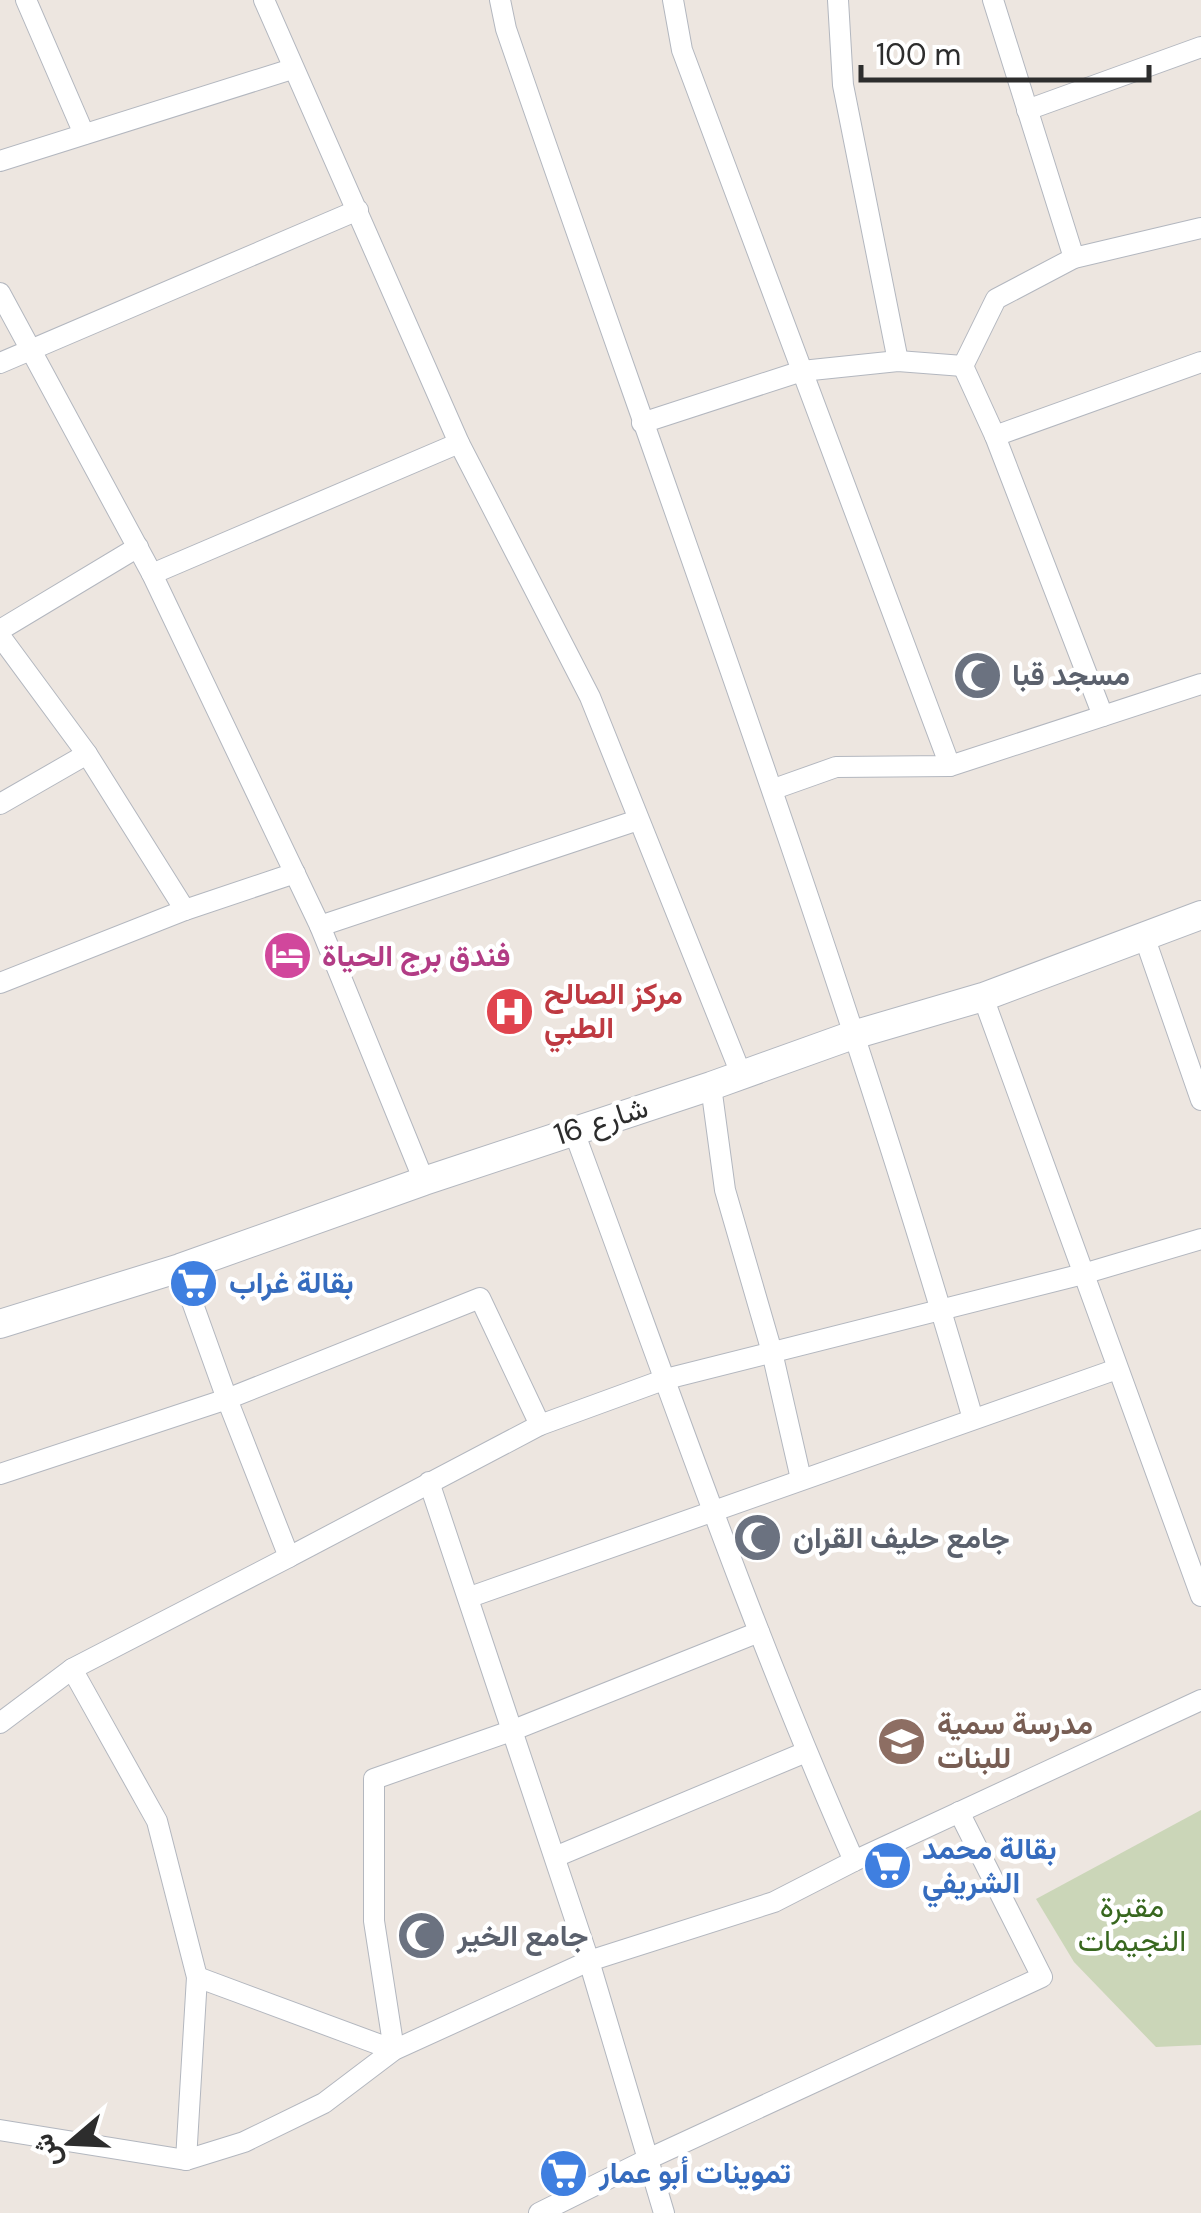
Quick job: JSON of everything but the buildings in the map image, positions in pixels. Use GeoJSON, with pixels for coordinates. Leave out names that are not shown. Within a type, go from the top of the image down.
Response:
{"type":"FeatureCollection","features":[{"type":"Feature","properties":{"kind":"street"},"geometry":{"type":"LineString","coordinates":[[26,0],[84,134]]}},
{"type":"Feature","properties":{"kind":"street"},"geometry":{"type":"LineString","coordinates":[[264,0],[460,443],[590,696],[741,1074]]}},
{"type":"Feature","properties":{"kind":"street"},"geometry":{"type":"LineString","coordinates":[[500,0],[506,29],[642,423],[774,790],[973,1419]]}},
{"type":"Feature","properties":{"kind":"street"},"geometry":{"type":"LineString","coordinates":[[673,0],[682,50],[950,766]]}},
{"type":"Feature","properties":{"kind":"street"},"geometry":{"type":"LineString","coordinates":[[838,0],[844,86],[898,361]]}},
{"type":"Feature","properties":{"kind":"street"},"geometry":{"type":"LineString","coordinates":[[993,0],[1074,258]]}},
{"type":"Feature","properties":{"kind":"street"},"geometry":{"type":"LineString","coordinates":[[1027,110],[1201,46]]}},
{"type":"Feature","properties":{"kind":"street"},"geometry":{"type":"LineString","coordinates":[[0,160],[292,69]]}},
{"type":"Feature","properties":{"kind":"street"},"geometry":{"type":"LineString","coordinates":[[0,363],[358,210]]}},
{"type":"Feature","properties":{"kind":"street"},"geometry":{"type":"LineString","coordinates":[[963,366],[996,299],[1074,258],[1201,228]]}},
{"type":"Feature","properties":{"kind":"street"},"geometry":{"type":"LineString","coordinates":[[0,293],[152,574],[296,874],[424,1180]]}},
{"type":"Feature","properties":{"kind":"street"},"geometry":{"type":"LineString","coordinates":[[642,423],[802,370],[898,361],[963,366]]}},
{"type":"Feature","properties":{"kind":"street"},"geometry":{"type":"LineString","coordinates":[[996,436],[1201,362]]}},
{"type":"Feature","properties":{"kind":"street"},"geometry":{"type":"LineString","coordinates":[[963,366],[996,436],[1103,716]]}},
{"type":"Feature","properties":{"kind":"street"},"geometry":{"type":"LineString","coordinates":[[152,574],[460,443]]}},
{"type":"Feature","properties":{"kind":"street"},"geometry":{"type":"LineString","coordinates":[[138,547],[0,633],[87,754],[186,910]]}},
{"type":"Feature","properties":{"kind":"street"},"geometry":{"type":"LineString","coordinates":[[774,790],[836,767],[950,766],[1201,684]]}},
{"type":"Feature","properties":{"kind":"street"},"geometry":{"type":"LineString","coordinates":[[0,804],[87,754]]}},
{"type":"Feature","properties":{"kind":"street"},"geometry":{"type":"LineString","coordinates":[[320,926],[638,820]]}},
{"type":"Feature","properties":{"kind":"street"},"geometry":{"type":"LineString","coordinates":[[0,983],[186,910],[296,874]]}},
{"type":"Feature","properties":{"kind":"street","name":"شارع 16"},"geometry":{"type":"LineString","coordinates":[[0,1324],[180,1268],[424,1180],[854,1035],[983,997],[1201,915]]}},
{"type":"Feature","properties":{"kind":"street"},"geometry":{"type":"LineString","coordinates":[[1144,936],[1201,1100]]}},
{"type":"Feature","properties":{"kind":"street"},"geometry":{"type":"LineString","coordinates":[[983,997],[1201,1596]]}},
{"type":"Feature","properties":{"kind":"street"},"geometry":{"type":"LineString","coordinates":[[711,1086],[725,1190],[772,1352],[802,1480]]}},
{"type":"Feature","properties":{"kind":"street"},"geometry":{"type":"LineString","coordinates":[[573,1129],[759,1632],[854,1861]]}},
{"type":"Feature","properties":{"kind":"street"},"geometry":{"type":"LineString","coordinates":[[2,1718],[72,1669],[540,1425],[666,1379],[1083,1274],[1201,1239]]}},
{"type":"Feature","properties":{"kind":"street"},"geometry":{"type":"LineString","coordinates":[[180,1268],[289,1557]]}},
{"type":"Feature","properties":{"kind":"street"},"geometry":{"type":"LineString","coordinates":[[0,1474],[227,1399],[480,1298],[540,1425]]}},
{"type":"Feature","properties":{"kind":"street"},"geometry":{"type":"LineString","coordinates":[[470,1597],[1117,1369]]}},
{"type":"Feature","properties":{"kind":"street"},"geometry":{"type":"LineString","coordinates":[[429,1482],[589,1960],[664,2213]]}},
{"type":"Feature","properties":{"kind":"street"},"geometry":{"type":"LineString","coordinates":[[394,2050],[374,1920],[374,1780],[511,1732],[759,1632]]}},
{"type":"Feature","properties":{"kind":"street"},"geometry":{"type":"LineString","coordinates":[[72,1669],[158,1821],[198,1977],[186,2160]]}},
{"type":"Feature","properties":{"kind":"street"},"geometry":{"type":"LineString","coordinates":[[0,2130],[186,2160],[244,2142],[324,2103],[394,2050],[589,1960],[774,1902],[1201,1700]]}},
{"type":"Feature","properties":{"kind":"street"},"geometry":{"type":"LineString","coordinates":[[555,1857],[806,1752]]}},
{"type":"Feature","properties":{"kind":"street"},"geometry":{"type":"LineString","coordinates":[[539,2213],[1042,1978],[959,1812]]}},
{"type":"Feature","properties":{"kind":"street"},"geometry":{"type":"LineString","coordinates":[[198,1977],[394,2050]]}},
{"type":"Feature","properties":{"kind":"green space","name":"مقبرة النجيمات"},"geometry":{"type":"Polygon","coordinates":[[[1201,1810],[1201,2045],[1156,2047],[1074,1962],[1036,1899],[1201,1810]]]}},
{"type":"Feature","properties":{"kind":"place","name":"مسجد قبا"},"geometry":{"type":"Point","coordinates":[977,675]}},
{"type":"Feature","properties":{"kind":"place","name":"فندق برج الحياة"},"geometry":{"type":"Point","coordinates":[287,956]}},
{"type":"Feature","properties":{"kind":"place","name":"مركز الصالح الطبي"},"geometry":{"type":"Point","coordinates":[509,1011]}},
{"type":"Feature","properties":{"kind":"place","name":"بقالة غراب"},"geometry":{"type":"Point","coordinates":[194,1283]}},
{"type":"Feature","properties":{"kind":"place","name":"جامع حليف القران"},"geometry":{"type":"Point","coordinates":[758,1538]}},
{"type":"Feature","properties":{"kind":"place","name":"مدرسة سمية للبنات"},"geometry":{"type":"Point","coordinates":[902,1741]}},
{"type":"Feature","properties":{"kind":"place","name":"بقالة محمد الشريفي"},"geometry":{"type":"Point","coordinates":[887,1866]}},
{"type":"Feature","properties":{"kind":"place","name":"جامع الخير"},"geometry":{"type":"Point","coordinates":[422,1936]}},
{"type":"Feature","properties":{"kind":"place","name":"تموينات أبو عمار"},"geometry":{"type":"Point","coordinates":[564,2173]}}]}
